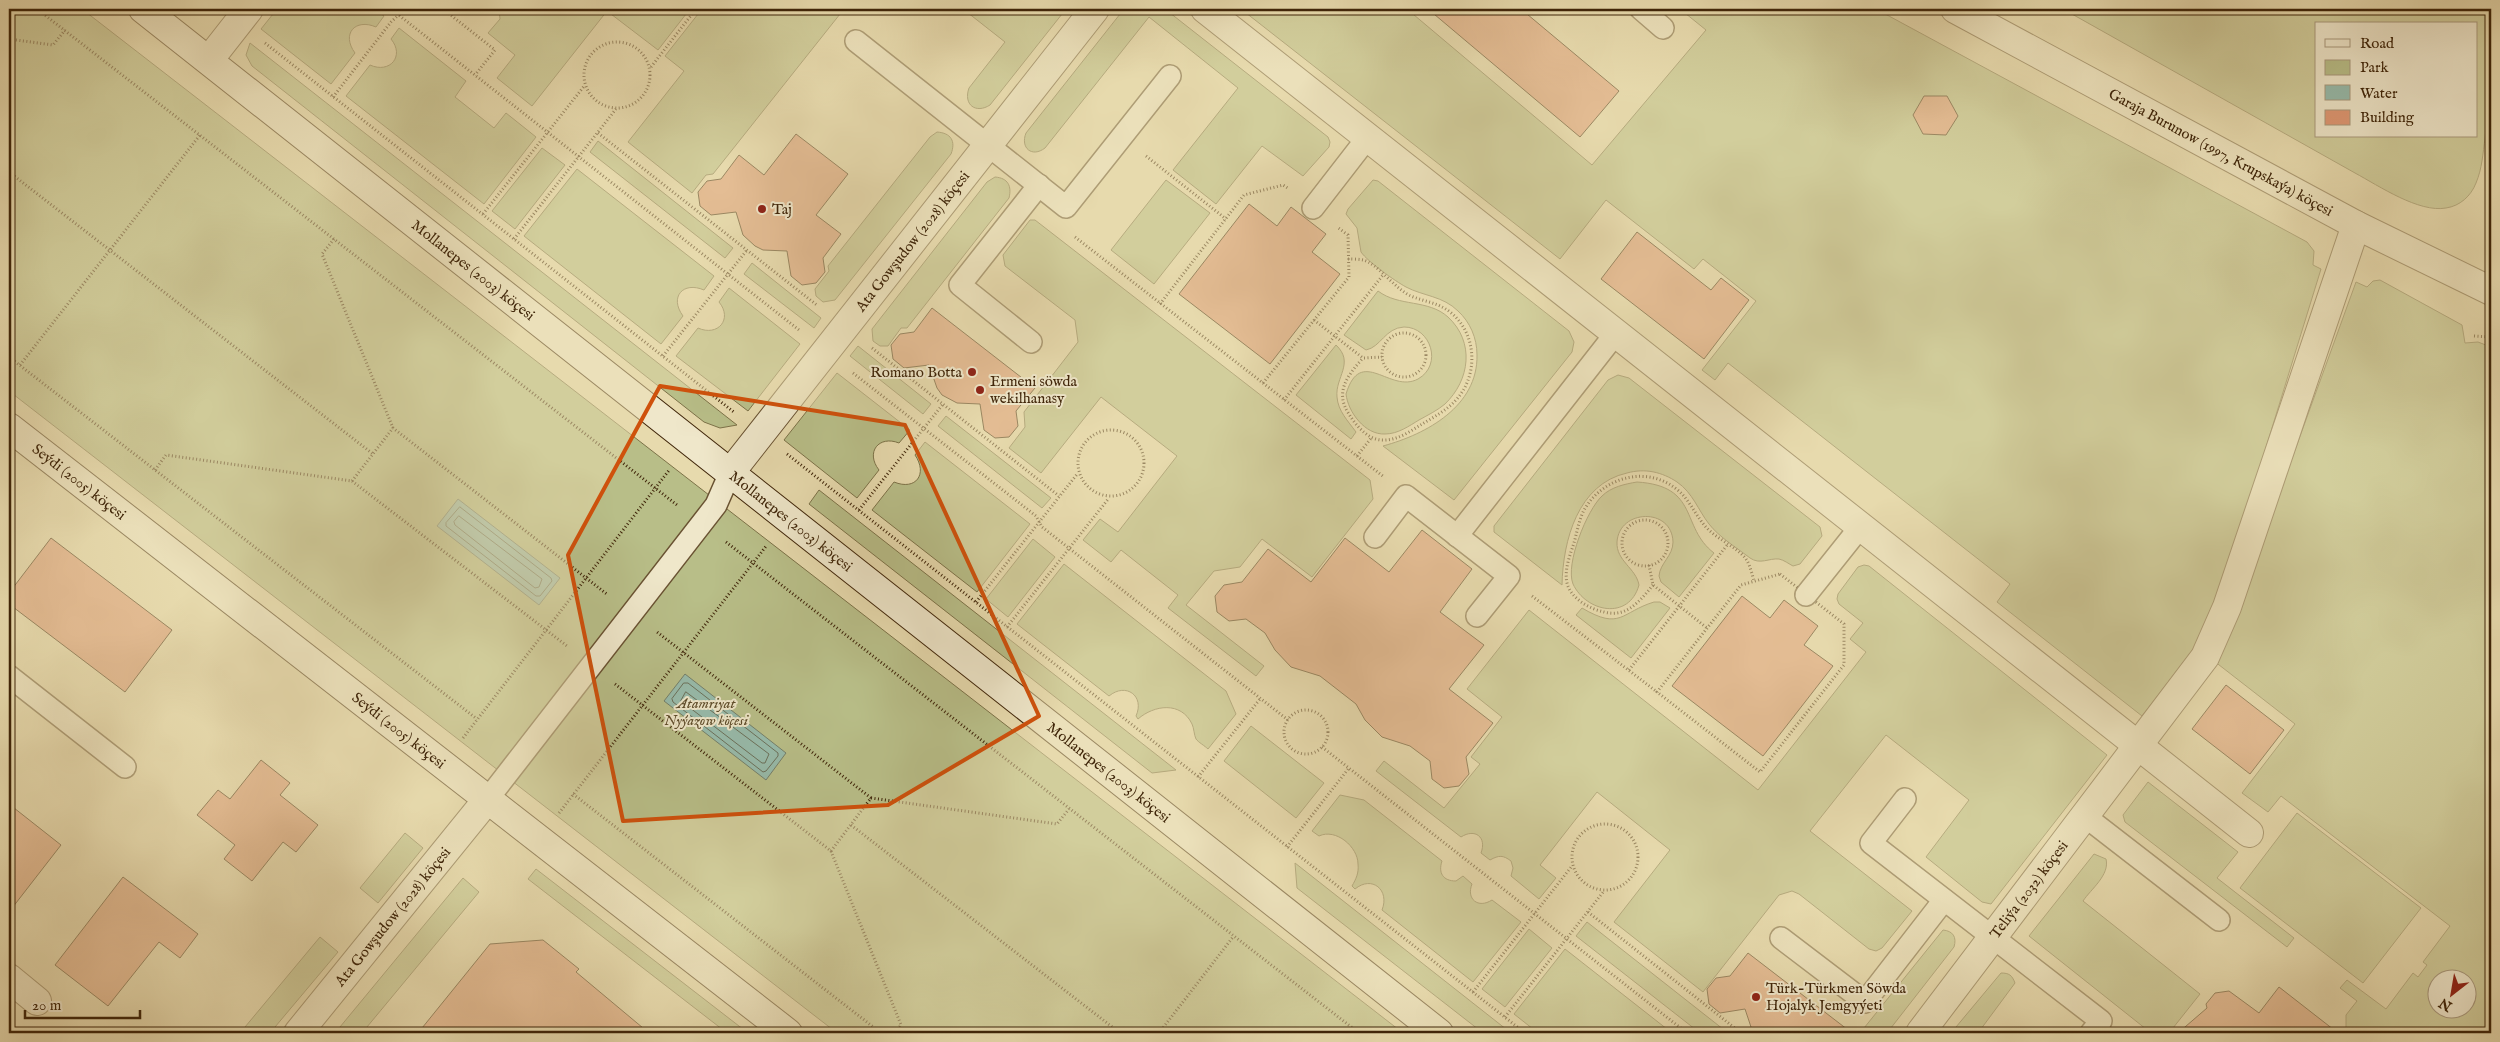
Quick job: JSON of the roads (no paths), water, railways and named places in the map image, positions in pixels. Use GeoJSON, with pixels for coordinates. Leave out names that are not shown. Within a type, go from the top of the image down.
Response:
{"type":"FeatureCollection","features":[{"type":"Feature","properties":{"kind":"street","name":"Mollanepes (2003) köçesi"},"geometry":{"type":"LineString","coordinates":[[143,9],[1439,1033]]}},
{"type":"Feature","properties":{"kind":"street"},"geometry":{"type":"LineString","coordinates":[[209,60],[249,9]]}},
{"type":"Feature","properties":{"kind":"street","name":"Ata Gowşudow (2028) köçesi"},"geometry":{"type":"LineString","coordinates":[[730,473],[1095,9]]}},
{"type":"Feature","properties":{"kind":"street"},"geometry":{"type":"LineString","coordinates":[[1205,9],[2249,832]]}},
{"type":"Feature","properties":{"kind":"street","name":"Garaja Burunow (1997, Krupskaýa) köçesi"},"geometry":{"type":"LineString","coordinates":[[1955,9],[2356,225],[2491,291]]}},
{"type":"Feature","properties":{"kind":"street","name":"Teliýa (2032) köçesi"},"geometry":{"type":"LineString","coordinates":[[1920,1033],[2195,673],[2215,637],[2356,225]]}},
{"type":"Feature","properties":{"kind":"street","name":"Seýdi (2005) köçesi"},"geometry":{"type":"LineString","coordinates":[[9,427],[788,1033]]}},
{"type":"Feature","properties":{"kind":"street","name":"Ata Gowşudow (2028) köçesi"},"geometry":{"type":"LineString","coordinates":[[298,1033],[487,800]]}},
{"type":"Feature","properties":{"kind":"street"},"geometry":{"type":"LineString","coordinates":[[9,978],[37,1001]]}},
{"type":"Feature","properties":{"kind":"lane"},"geometry":{"type":"LineString","coordinates":[[1641,9],[1663,28]]}},
{"type":"Feature","properties":{"kind":"lane"},"geometry":{"type":"LineString","coordinates":[[856,42],[1066,207],[1170,76]]}},
{"type":"Feature","properties":{"kind":"lane"},"geometry":{"type":"LineString","coordinates":[[1313,208],[1368,137]]}},
{"type":"Feature","properties":{"kind":"lane"},"geometry":{"type":"LineString","coordinates":[[1031,342],[960,285],[1038,185]]}},
{"type":"Feature","properties":{"kind":"lane"},"geometry":{"type":"LineString","coordinates":[[1458,536],[1616,332]]}},
{"type":"Feature","properties":{"kind":"lane"},"geometry":{"type":"LineString","coordinates":[[487,800],[702,524],[716,505],[730,473]]}},
{"type":"Feature","properties":{"kind":"lane"},"geometry":{"type":"LineString","coordinates":[[1375,537],[1406,496],[1458,536],[1509,576],[1477,616]]}},
{"type":"Feature","properties":{"kind":"lane"},"geometry":{"type":"LineString","coordinates":[[1806,595],[1861,526]]}},
{"type":"Feature","properties":{"kind":"lane"},"geometry":{"type":"LineString","coordinates":[[9,676],[125,767]]}},
{"type":"Feature","properties":{"kind":"lane"},"geometry":{"type":"LineString","coordinates":[[1906,799],[1871,843],[2100,1021],[2091,1033]]}},
{"type":"Feature","properties":{"kind":"lane"},"geometry":{"type":"LineString","coordinates":[[2086,816],[2219,920]]}},
{"type":"Feature","properties":{"kind":"lane"},"geometry":{"type":"LineString","coordinates":[[1782,938],[1864,1002],[1944,900]]}},
{"type":"Feature","properties":{"kind":"water"},"geometry":{"type":"Polygon","coordinates":[[[458,499],[560,578],[539,605],[437,526],[458,499]]]}},
{"type":"Feature","properties":{"kind":"water"},"geometry":{"type":"Polygon","coordinates":[[[685,674],[786,753],[766,780],[664,701],[685,674]]]}},
{"type":"Feature","properties":{"kind":"place","name":"Taj"},"geometry":{"type":"Point","coordinates":[762,209]}},
{"type":"Feature","properties":{"kind":"place","name":"Romano Botta"},"geometry":{"type":"Point","coordinates":[972,372]}},
{"type":"Feature","properties":{"kind":"place","name":"Ermeni söwda wekilhanasy"},"geometry":{"type":"Point","coordinates":[980,390]}},
{"type":"Feature","properties":{"kind":"place","name":"Türk-Türkmen Söwda Hojalyk Jemgyýeti"},"geometry":{"type":"Point","coordinates":[1756,997]}},
{"type":"Feature","properties":{"kind":"park label","name":"Atamriyat Nyýazow köçesi"},"geometry":{"type":"Point","coordinates":[706,712]}}]}
